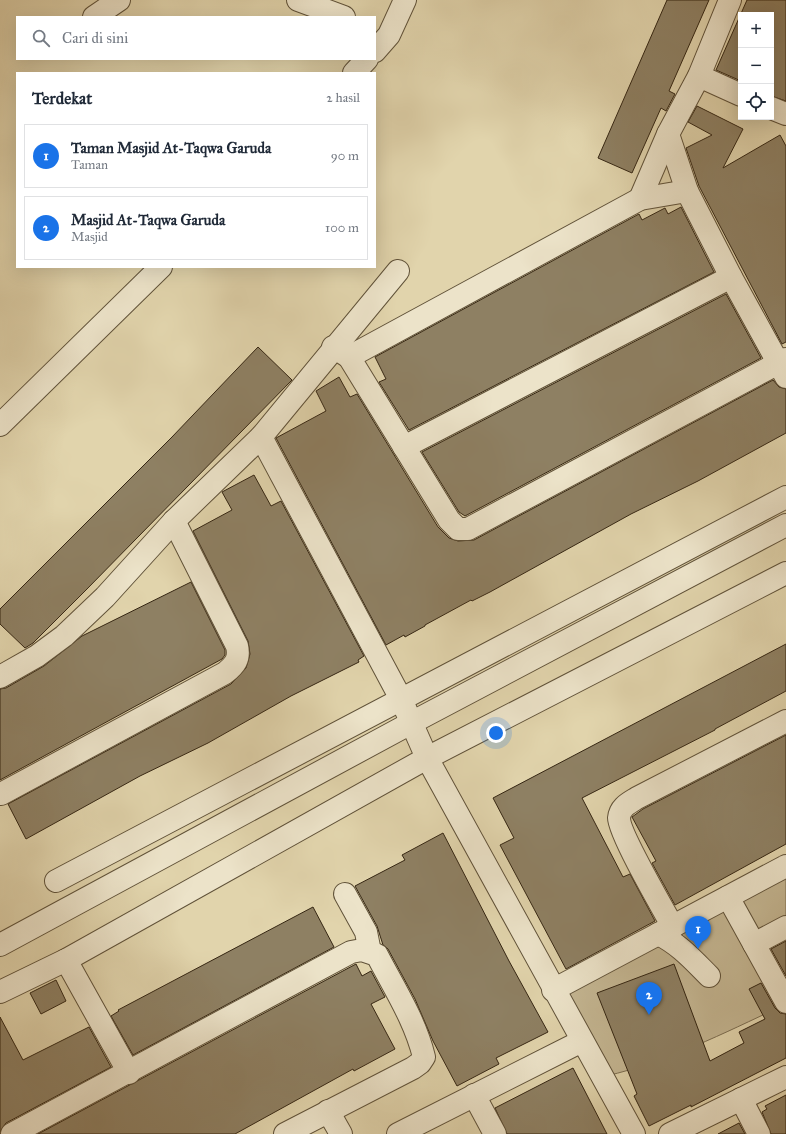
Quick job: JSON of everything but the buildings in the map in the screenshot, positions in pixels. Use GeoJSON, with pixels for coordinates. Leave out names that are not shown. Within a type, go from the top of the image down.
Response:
{"type":"FeatureCollection","features":[{"type":"Feature","properties":{"kind":"street"},"geometry":{"type":"LineString","coordinates":[[95,16],[119,0]]}},
{"type":"Feature","properties":{"kind":"street"},"geometry":{"type":"LineString","coordinates":[[298,0],[341,16]]}},
{"type":"Feature","properties":{"kind":"street"},"geometry":{"type":"LineString","coordinates":[[376,48],[382,32],[405,0]]}},
{"type":"Feature","properties":{"kind":"street"},"geometry":{"type":"LineString","coordinates":[[640,199],[668,134],[699,76],[730,0]]}},
{"type":"Feature","properties":{"kind":"street"},"geometry":{"type":"LineString","coordinates":[[355,72],[366,60]]}},
{"type":"Feature","properties":{"kind":"street"},"geometry":{"type":"LineString","coordinates":[[699,76],[738,94]]}},
{"type":"Feature","properties":{"kind":"street"},"geometry":{"type":"LineString","coordinates":[[774,109],[786,114]]}},
{"type":"Feature","properties":{"kind":"street"},"geometry":{"type":"LineString","coordinates":[[341,352],[404,447],[449,520],[458,529],[468,529],[784,366],[731,277],[687,191],[668,134]]}},
{"type":"Feature","properties":{"kind":"street"},"geometry":{"type":"LineString","coordinates":[[341,352],[640,199],[687,191]]}},
{"type":"Feature","properties":{"kind":"street"},"geometry":{"type":"LineString","coordinates":[[0,425],[160,268]]}},
{"type":"Feature","properties":{"kind":"street"},"geometry":{"type":"LineString","coordinates":[[0,677],[37,656],[64,636],[105,597],[174,521],[261,437],[341,352],[398,271]]}},
{"type":"Feature","properties":{"kind":"street"},"geometry":{"type":"LineString","coordinates":[[404,447],[731,277]]}},
{"type":"Feature","properties":{"kind":"street"},"geometry":{"type":"LineString","coordinates":[[261,437],[400,700],[427,758],[553,990],[634,1134]]}},
{"type":"Feature","properties":{"kind":"street"},"geometry":{"type":"LineString","coordinates":[[56,881],[786,497]]}},
{"type":"Feature","properties":{"kind":"street"},"geometry":{"type":"LineString","coordinates":[[1,794],[225,673],[235,665],[238,658],[237,646],[174,521]]}},
{"type":"Feature","properties":{"kind":"street"},"geometry":{"type":"LineString","coordinates":[[0,945],[411,723],[786,525]]}},
{"type":"Feature","properties":{"kind":"street"},"geometry":{"type":"LineString","coordinates":[[0,992],[66,960],[427,758],[786,573]]}},
{"type":"Feature","properties":{"kind":"street"},"geometry":{"type":"LineString","coordinates":[[709,976],[684,950],[670,940],[624,836],[619,818],[621,810],[637,798],[786,721]]}},
{"type":"Feature","properties":{"kind":"street"},"geometry":{"type":"LineString","coordinates":[[553,990],[786,866]]}},
{"type":"Feature","properties":{"kind":"street"},"geometry":{"type":"LineString","coordinates":[[345,894],[366,932],[370,952]]}},
{"type":"Feature","properties":{"kind":"street"},"geometry":{"type":"LineString","coordinates":[[728,897],[786,1002]]}},
{"type":"Feature","properties":{"kind":"street"},"geometry":{"type":"LineString","coordinates":[[754,944],[786,927]]}},
{"type":"Feature","properties":{"kind":"street"},"geometry":{"type":"LineString","coordinates":[[12,1134],[129,1073],[351,952],[362,950],[377,955],[411,1019],[421,1043],[424,1057],[420,1063],[413,1068],[328,1110],[285,1134]]}},
{"type":"Feature","properties":{"kind":"street"},"geometry":{"type":"LineString","coordinates":[[66,960],[129,1073]]}},
{"type":"Feature","properties":{"kind":"street"},"geometry":{"type":"LineString","coordinates":[[398,1134],[582,1041]]}},
{"type":"Feature","properties":{"kind":"street"},"geometry":{"type":"LineString","coordinates":[[670,1134],[786,1077]]}},
{"type":"Feature","properties":{"kind":"street"},"geometry":{"type":"LineString","coordinates":[[474,1095],[495,1134]]}},
{"type":"Feature","properties":{"kind":"street"},"geometry":{"type":"LineString","coordinates":[[741,1099],[759,1134]]}},
{"type":"Feature","properties":{"kind":"street"},"geometry":{"type":"LineString","coordinates":[[328,1110],[341,1134]]}},
{"type":"Feature","properties":{"kind":"shaded area"},"geometry":{"type":"Polygon","coordinates":[[[786,866],[786,924],[753,942],[731,895],[786,866]]]}},
{"type":"Feature","properties":{"kind":"shaded area"},"geometry":{"type":"Polygon","coordinates":[[[727,904],[780,1007],[673,1055],[606,1076],[564,993],[727,904]]]}},
{"type":"Feature","properties":{"kind":"place","name":"Taman Masjid At-Taqwa Garuda"},"geometry":{"type":"Point","coordinates":[698,949]}},
{"type":"Feature","properties":{"kind":"place","name":"Masjid At-Taqwa Garuda"},"geometry":{"type":"Point","coordinates":[649,1015]}}]}
